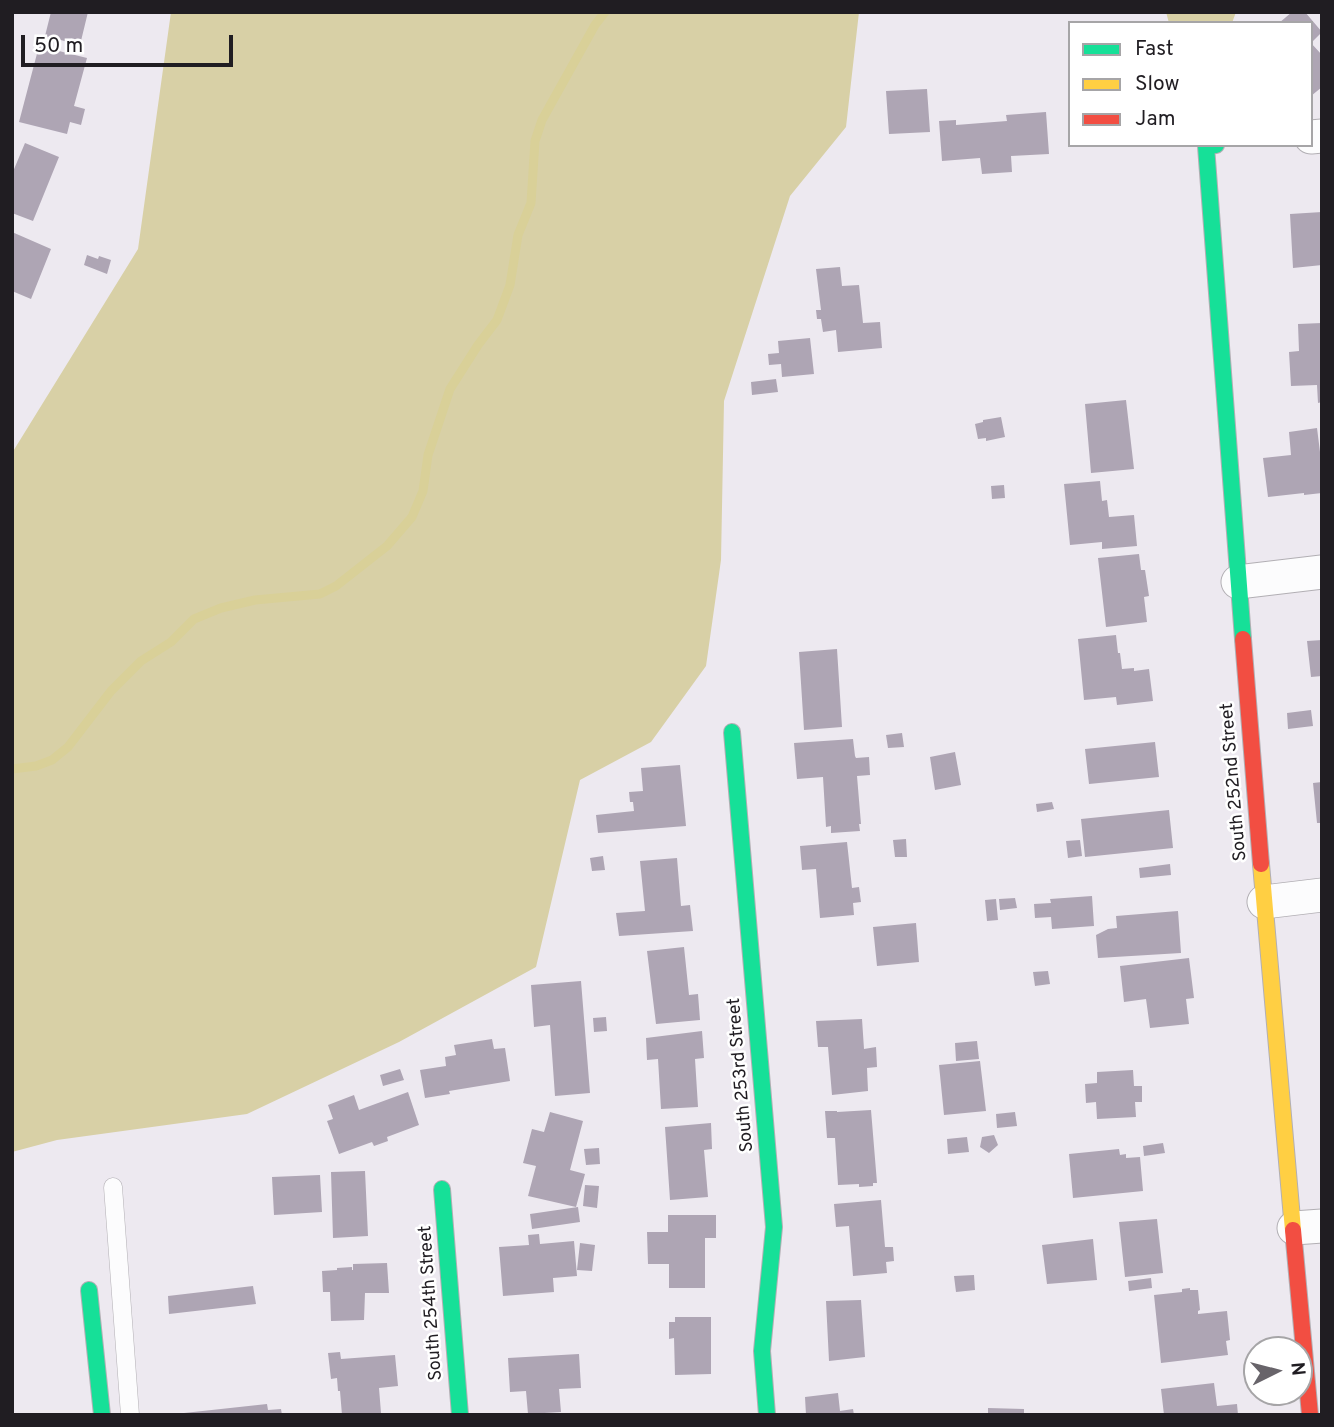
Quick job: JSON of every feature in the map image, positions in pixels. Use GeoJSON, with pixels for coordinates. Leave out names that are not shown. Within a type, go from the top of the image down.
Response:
{"type":"FeatureCollection","features":[{"type":"Feature","properties":{"kind":"street","name":"South 252nd Street"},"geometry":{"type":"LineString","coordinates":[[1206,147],[1264,902],[1308,1227],[1310,1415]]}},
{"type":"Feature","properties":{"kind":"street"},"geometry":{"type":"LineString","coordinates":[[1238,582],[1322,572]]}},
{"type":"Feature","properties":{"kind":"street","name":"South 253rd Street"},"geometry":{"type":"LineString","coordinates":[[732,732],[774,1227],[762,1352],[767,1415]]}},
{"type":"Feature","properties":{"kind":"street"},"geometry":{"type":"LineString","coordinates":[[1264,902],[1322,895]]}},
{"type":"Feature","properties":{"kind":"street","name":"South 254th Street"},"geometry":{"type":"LineString","coordinates":[[442,1189],[460,1415]]}},
{"type":"Feature","properties":{"kind":"street"},"geometry":{"type":"LineString","coordinates":[[89,1290],[102,1415]]}},
{"type":"Feature","properties":{"kind":"lane"},"geometry":{"type":"LineString","coordinates":[[113,1187],[130,1415]]}},
{"type":"Feature","properties":{"kind":"shaded area"},"geometry":{"type":"Polygon","coordinates":[[[171,12],[859,12],[846,127],[790,196],[724,401],[721,560],[706,666],[651,742],[580,780],[536,967],[399,1042],[247,1114],[57,1140],[12,1152],[12,453],[138,249],[171,12]]]}},
{"type":"Feature","properties":{"kind":"shaded area"},"geometry":{"type":"Polygon","coordinates":[[[1166,12],[1236,12],[1233,21],[1168,21],[1166,12]]]}},
{"type":"Feature","properties":{"kind":"building"},"geometry":{"type":"Polygon","coordinates":[[[51,12],[88,12],[80,45],[45,36],[51,12]]]}},
{"type":"Feature","properties":{"kind":"building"},"geometry":{"type":"Polygon","coordinates":[[[1292,12],[1305,12],[1313,21],[1281,21],[1292,12]]]}},
{"type":"Feature","properties":{"kind":"building"},"geometry":{"type":"Polygon","coordinates":[[[1313,21],[1322,32],[1313,41],[1313,21]]]}},
{"type":"Feature","properties":{"kind":"building"},"geometry":{"type":"Polygon","coordinates":[[[1313,45],[1322,55],[1322,87],[1313,94],[1313,45]]]}},
{"type":"Feature","properties":{"kind":"building"},"geometry":{"type":"Polygon","coordinates":[[[39,46],[87,58],[74,106],[85,109],[81,125],[70,122],[67,134],[19,122],[39,46]]]}},
{"type":"Feature","properties":{"kind":"building"},"geometry":{"type":"Polygon","coordinates":[[[927,89],[930,132],[889,134],[886,91],[927,89]]]}},
{"type":"Feature","properties":{"kind":"building"},"geometry":{"type":"Polygon","coordinates":[[[1046,112],[1049,154],[1011,156],[1012,172],[982,174],[980,158],[942,161],[939,121],[956,120],[956,125],[1007,121],[1006,115],[1046,112]]]}},
{"type":"Feature","properties":{"kind":"building"},"geometry":{"type":"Polygon","coordinates":[[[25,143],[59,157],[33,221],[12,213],[12,174],[25,143]]]}},
{"type":"Feature","properties":{"kind":"building"},"geometry":{"type":"Polygon","coordinates":[[[1322,212],[1322,265],[1293,268],[1290,214],[1322,212]]]}},
{"type":"Feature","properties":{"kind":"building"},"geometry":{"type":"Polygon","coordinates":[[[12,232],[51,249],[31,299],[12,291],[12,232]]]}},
{"type":"Feature","properties":{"kind":"building"},"geometry":{"type":"Polygon","coordinates":[[[87,255],[111,260],[107,274],[84,265],[87,255]]]}},
{"type":"Feature","properties":{"kind":"building"},"geometry":{"type":"Polygon","coordinates":[[[840,267],[842,286],[859,285],[863,323],[880,322],[882,348],[838,352],[836,330],[823,332],[816,310],[821,310],[816,269],[840,267]]]}},
{"type":"Feature","properties":{"kind":"building"},"geometry":{"type":"Polygon","coordinates":[[[1322,323],[1322,402],[1318,403],[1317,385],[1291,386],[1289,352],[1299,351],[1298,324],[1322,323]]]}},
{"type":"Feature","properties":{"kind":"building"},"geometry":{"type":"Polygon","coordinates":[[[810,338],[814,374],[782,377],[781,364],[769,365],[768,354],[779,353],[778,341],[810,338]]]}},
{"type":"Feature","properties":{"kind":"building"},"geometry":{"type":"Polygon","coordinates":[[[776,379],[778,392],[752,395],[751,382],[776,379]]]}},
{"type":"Feature","properties":{"kind":"building"},"geometry":{"type":"Polygon","coordinates":[[[1126,400],[1134,469],[1091,473],[1085,404],[1126,400]]]}},
{"type":"Feature","properties":{"kind":"building"},"geometry":{"type":"Polygon","coordinates":[[[1001,417],[1005,437],[986,441],[986,438],[978,439],[975,424],[1001,417]]]}},
{"type":"Feature","properties":{"kind":"building"},"geometry":{"type":"Polygon","coordinates":[[[1317,428],[1322,452],[1322,493],[1268,497],[1263,458],[1291,455],[1289,432],[1317,428]]]}},
{"type":"Feature","properties":{"kind":"building"},"geometry":{"type":"Polygon","coordinates":[[[1100,481],[1102,501],[1107,500],[1109,517],[1134,515],[1137,546],[1102,549],[1102,542],[1070,545],[1064,484],[1100,481]]]}},
{"type":"Feature","properties":{"kind":"building"},"geometry":{"type":"Polygon","coordinates":[[[1004,485],[1005,498],[992,499],[991,486],[1004,485]]]}},
{"type":"Feature","properties":{"kind":"building"},"geometry":{"type":"Polygon","coordinates":[[[1139,554],[1141,570],[1145,570],[1149,596],[1144,597],[1147,622],[1106,627],[1098,558],[1139,554]]]}},
{"type":"Feature","properties":{"kind":"building"},"geometry":{"type":"Polygon","coordinates":[[[1116,635],[1122,669],[1149,669],[1153,701],[1117,705],[1116,697],[1084,700],[1078,639],[1116,635]]]}},
{"type":"Feature","properties":{"kind":"building"},"geometry":{"type":"Polygon","coordinates":[[[1322,640],[1322,676],[1311,677],[1307,641],[1322,640]]]}},
{"type":"Feature","properties":{"kind":"building"},"geometry":{"type":"Polygon","coordinates":[[[837,649],[842,727],[804,730],[799,652],[837,649]]]}},
{"type":"Feature","properties":{"kind":"building"},"geometry":{"type":"Polygon","coordinates":[[[1311,710],[1313,726],[1288,729],[1287,713],[1311,710]]]}},
{"type":"Feature","properties":{"kind":"building"},"geometry":{"type":"Polygon","coordinates":[[[902,733],[904,747],[888,748],[886,735],[902,733]]]}},
{"type":"Feature","properties":{"kind":"building"},"geometry":{"type":"Polygon","coordinates":[[[853,739],[856,758],[869,757],[870,775],[857,776],[860,831],[831,833],[831,826],[826,827],[823,777],[797,779],[794,743],[853,739]]]}},
{"type":"Feature","properties":{"kind":"building"},"geometry":{"type":"Polygon","coordinates":[[[1155,742],[1159,777],[1089,784],[1085,749],[1155,742]]]}},
{"type":"Feature","properties":{"kind":"building"},"geometry":{"type":"Polygon","coordinates":[[[955,752],[961,785],[935,790],[930,757],[955,752]]]}},
{"type":"Feature","properties":{"kind":"building"},"geometry":{"type":"Polygon","coordinates":[[[680,765],[686,826],[598,833],[596,815],[634,811],[629,792],[643,791],[641,768],[680,765]]]}},
{"type":"Feature","properties":{"kind":"building"},"geometry":{"type":"Polygon","coordinates":[[[1322,782],[1322,823],[1317,823],[1313,783],[1322,782]]]}},
{"type":"Feature","properties":{"kind":"building"},"geometry":{"type":"Polygon","coordinates":[[[1052,802],[1054,809],[1037,812],[1036,804],[1052,802]]]}},
{"type":"Feature","properties":{"kind":"building"},"geometry":{"type":"Polygon","coordinates":[[[1169,810],[1173,848],[1085,857],[1081,819],[1169,810]]]}},
{"type":"Feature","properties":{"kind":"building"},"geometry":{"type":"Polygon","coordinates":[[[906,839],[907,857],[895,857],[893,840],[906,839]]]}},
{"type":"Feature","properties":{"kind":"building"},"geometry":{"type":"Polygon","coordinates":[[[1080,840],[1082,856],[1068,858],[1066,841],[1080,840]]]}},
{"type":"Feature","properties":{"kind":"building"},"geometry":{"type":"Polygon","coordinates":[[[847,842],[852,888],[859,887],[861,902],[853,903],[854,915],[820,918],[816,869],[802,870],[800,846],[847,842]]]}},
{"type":"Feature","properties":{"kind":"building"},"geometry":{"type":"Polygon","coordinates":[[[603,856],[605,870],[592,871],[590,858],[603,856]]]}},
{"type":"Feature","properties":{"kind":"building"},"geometry":{"type":"Polygon","coordinates":[[[677,858],[681,906],[690,905],[693,931],[619,936],[616,913],[645,911],[640,861],[677,858]]]}},
{"type":"Feature","properties":{"kind":"building"},"geometry":{"type":"Polygon","coordinates":[[[1170,864],[1171,875],[1140,878],[1139,868],[1170,864]]]}},
{"type":"Feature","properties":{"kind":"building"},"geometry":{"type":"Polygon","coordinates":[[[1092,896],[1094,926],[1052,929],[1051,917],[1035,918],[1034,904],[1051,903],[1050,899],[1092,896]]]}},
{"type":"Feature","properties":{"kind":"building"},"geometry":{"type":"Polygon","coordinates":[[[1015,898],[1017,908],[1000,910],[999,899],[1015,898]]]}},
{"type":"Feature","properties":{"kind":"building"},"geometry":{"type":"Polygon","coordinates":[[[996,899],[998,920],[987,921],[985,900],[996,899]]]}},
{"type":"Feature","properties":{"kind":"building"},"geometry":{"type":"Polygon","coordinates":[[[1178,911],[1181,953],[1098,958],[1096,935],[1117,928],[1116,916],[1178,911]]]}},
{"type":"Feature","properties":{"kind":"building"},"geometry":{"type":"Polygon","coordinates":[[[916,923],[919,962],[877,966],[873,927],[916,923]]]}},
{"type":"Feature","properties":{"kind":"building"},"geometry":{"type":"Polygon","coordinates":[[[684,947],[689,995],[698,994],[700,1020],[656,1024],[647,951],[684,947]]]}},
{"type":"Feature","properties":{"kind":"building"},"geometry":{"type":"Polygon","coordinates":[[[1189,958],[1194,998],[1186,999],[1189,1024],[1150,1028],[1146,999],[1124,1002],[1120,966],[1189,958]]]}},
{"type":"Feature","properties":{"kind":"building"},"geometry":{"type":"Polygon","coordinates":[[[1048,971],[1050,984],[1035,986],[1033,972],[1048,971]]]}},
{"type":"Feature","properties":{"kind":"building"},"geometry":{"type":"Polygon","coordinates":[[[581,981],[590,1093],[555,1096],[550,1025],[534,1027],[531,985],[581,981]]]}},
{"type":"Feature","properties":{"kind":"building"},"geometry":{"type":"Polygon","coordinates":[[[606,1017],[607,1031],[594,1032],[593,1018],[606,1017]]]}},
{"type":"Feature","properties":{"kind":"building"},"geometry":{"type":"Polygon","coordinates":[[[862,1019],[864,1049],[876,1047],[877,1067],[867,1068],[868,1091],[832,1095],[828,1047],[818,1047],[816,1021],[862,1019]]]}},
{"type":"Feature","properties":{"kind":"building"},"geometry":{"type":"Polygon","coordinates":[[[702,1031],[704,1058],[695,1059],[698,1107],[661,1109],[658,1059],[647,1060],[646,1038],[702,1031]]]}},
{"type":"Feature","properties":{"kind":"building"},"geometry":{"type":"Polygon","coordinates":[[[492,1039],[494,1049],[505,1048],[510,1081],[449,1091],[450,1094],[425,1098],[420,1070],[446,1066],[445,1057],[456,1055],[454,1045],[492,1039]]]}},
{"type":"Feature","properties":{"kind":"building"},"geometry":{"type":"Polygon","coordinates":[[[977,1041],[979,1059],[956,1061],[955,1043],[977,1041]]]}},
{"type":"Feature","properties":{"kind":"building"},"geometry":{"type":"Polygon","coordinates":[[[980,1061],[986,1111],[944,1115],[939,1065],[980,1061]]]}},
{"type":"Feature","properties":{"kind":"building"},"geometry":{"type":"Polygon","coordinates":[[[400,1069],[404,1080],[383,1086],[380,1075],[400,1069]]]}},
{"type":"Feature","properties":{"kind":"building"},"geometry":{"type":"Polygon","coordinates":[[[1133,1070],[1134,1086],[1142,1086],[1142,1102],[1135,1102],[1136,1117],[1097,1119],[1096,1102],[1086,1103],[1085,1084],[1097,1083],[1097,1072],[1133,1070]]]}},
{"type":"Feature","properties":{"kind":"building"},"geometry":{"type":"Polygon","coordinates":[[[408,1092],[419,1125],[387,1137],[388,1141],[374,1146],[372,1142],[339,1154],[327,1121],[333,1119],[328,1105],[354,1095],[359,1110],[408,1092]]]}},
{"type":"Feature","properties":{"kind":"building"},"geometry":{"type":"Polygon","coordinates":[[[871,1110],[877,1183],[859,1187],[859,1184],[838,1185],[835,1138],[827,1138],[825,1111],[871,1110]]]}},
{"type":"Feature","properties":{"kind":"building"},"geometry":{"type":"Polygon","coordinates":[[[550,1112],[583,1121],[570,1170],[585,1174],[576,1207],[528,1196],[536,1166],[523,1163],[532,1129],[544,1132],[550,1112]]]}},
{"type":"Feature","properties":{"kind":"building"},"geometry":{"type":"Polygon","coordinates":[[[1015,1112],[1017,1126],[997,1128],[996,1114],[1015,1112]]]}},
{"type":"Feature","properties":{"kind":"building"},"geometry":{"type":"Polygon","coordinates":[[[711,1123],[712,1149],[704,1150],[708,1197],[670,1200],[665,1127],[711,1123]]]}},
{"type":"Feature","properties":{"kind":"building"},"geometry":{"type":"Polygon","coordinates":[[[994,1135],[998,1145],[989,1153],[980,1147],[982,1137],[994,1135]]]}},
{"type":"Feature","properties":{"kind":"building"},"geometry":{"type":"Polygon","coordinates":[[[967,1137],[969,1152],[948,1154],[947,1139],[967,1137]]]}},
{"type":"Feature","properties":{"kind":"building"},"geometry":{"type":"Polygon","coordinates":[[[1163,1143],[1165,1153],[1144,1156],[1143,1146],[1163,1143]]]}},
{"type":"Feature","properties":{"kind":"building"},"geometry":{"type":"Polygon","coordinates":[[[599,1148],[600,1164],[586,1165],[584,1149],[599,1148]]]}},
{"type":"Feature","properties":{"kind":"building"},"geometry":{"type":"Polygon","coordinates":[[[1119,1149],[1120,1155],[1126,1154],[1126,1158],[1140,1157],[1143,1191],[1073,1198],[1069,1154],[1119,1149]]]}},
{"type":"Feature","properties":{"kind":"building"},"geometry":{"type":"Polygon","coordinates":[[[365,1171],[368,1236],[333,1238],[331,1172],[365,1171]]]}},
{"type":"Feature","properties":{"kind":"building"},"geometry":{"type":"Polygon","coordinates":[[[320,1175],[322,1212],[274,1215],[272,1177],[320,1175]]]}},
{"type":"Feature","properties":{"kind":"building"},"geometry":{"type":"Polygon","coordinates":[[[585,1185],[599,1186],[597,1208],[583,1206],[585,1185]]]}},
{"type":"Feature","properties":{"kind":"building"},"geometry":{"type":"Polygon","coordinates":[[[881,1200],[885,1247],[893,1247],[894,1261],[886,1262],[887,1273],[853,1276],[849,1226],[836,1227],[834,1204],[881,1200]]]}},
{"type":"Feature","properties":{"kind":"building"},"geometry":{"type":"Polygon","coordinates":[[[578,1207],[580,1222],[532,1229],[530,1214],[578,1207]]]}},
{"type":"Feature","properties":{"kind":"building"},"geometry":{"type":"Polygon","coordinates":[[[668,1215],[716,1215],[716,1238],[705,1238],[705,1288],[669,1288],[669,1264],[648,1264],[647,1232],[668,1232],[668,1215]]]}},
{"type":"Feature","properties":{"kind":"building"},"geometry":{"type":"Polygon","coordinates":[[[1157,1219],[1163,1273],[1125,1277],[1119,1222],[1157,1219]]]}},
{"type":"Feature","properties":{"kind":"building"},"geometry":{"type":"Polygon","coordinates":[[[539,1234],[540,1244],[574,1241],[577,1276],[553,1278],[554,1292],[503,1296],[499,1247],[529,1245],[528,1235],[539,1234]]]}},
{"type":"Feature","properties":{"kind":"building"},"geometry":{"type":"Polygon","coordinates":[[[1093,1239],[1097,1280],[1047,1284],[1042,1245],[1093,1239]]]}},
{"type":"Feature","properties":{"kind":"building"},"geometry":{"type":"Polygon","coordinates":[[[580,1243],[595,1245],[592,1271],[577,1270],[580,1243]]]}},
{"type":"Feature","properties":{"kind":"building"},"geometry":{"type":"Polygon","coordinates":[[[387,1263],[389,1293],[365,1293],[364,1320],[331,1321],[330,1292],[323,1292],[322,1271],[352,1267],[353,1270],[353,1264],[387,1263]]]}},
{"type":"Feature","properties":{"kind":"building"},"geometry":{"type":"Polygon","coordinates":[[[974,1275],[975,1290],[956,1292],[954,1276],[974,1275]]]}},
{"type":"Feature","properties":{"kind":"building"},"geometry":{"type":"Polygon","coordinates":[[[1151,1278],[1152,1288],[1129,1291],[1128,1281],[1151,1278]]]}},
{"type":"Feature","properties":{"kind":"building"},"geometry":{"type":"Polygon","coordinates":[[[253,1286],[256,1304],[169,1314],[168,1296],[253,1286]]]}},
{"type":"Feature","properties":{"kind":"building"},"geometry":{"type":"Polygon","coordinates":[[[1182,1289],[1198,1290],[1198,1314],[1227,1311],[1230,1340],[1226,1341],[1228,1355],[1161,1363],[1154,1295],[1182,1292],[1182,1289]]]}},
{"type":"Feature","properties":{"kind":"building"},"geometry":{"type":"Polygon","coordinates":[[[861,1300],[865,1357],[829,1361],[826,1301],[861,1300]]]}},
{"type":"Feature","properties":{"kind":"building"},"geometry":{"type":"Polygon","coordinates":[[[675,1317],[711,1317],[711,1374],[675,1375],[674,1338],[669,1339],[669,1322],[675,1322],[675,1317]]]}},
{"type":"Feature","properties":{"kind":"building"},"geometry":{"type":"Polygon","coordinates":[[[340,1352],[341,1359],[395,1355],[398,1386],[379,1388],[381,1413],[342,1415],[340,1391],[337,1378],[331,1379],[328,1353],[340,1352]]]}},
{"type":"Feature","properties":{"kind":"building"},"geometry":{"type":"Polygon","coordinates":[[[579,1354],[581,1388],[559,1389],[561,1412],[528,1414],[526,1391],[510,1392],[508,1358],[579,1354]]]}},
{"type":"Feature","properties":{"kind":"building"},"geometry":{"type":"Polygon","coordinates":[[[1214,1383],[1217,1406],[1237,1404],[1238,1415],[1164,1415],[1161,1389],[1214,1383]]]}},
{"type":"Feature","properties":{"kind":"building"},"geometry":{"type":"Polygon","coordinates":[[[838,1393],[840,1411],[853,1409],[854,1415],[806,1415],[805,1397],[838,1393]]]}},
{"type":"Feature","properties":{"kind":"building"},"geometry":{"type":"Polygon","coordinates":[[[267,1404],[268,1410],[281,1409],[282,1415],[184,1415],[184,1413],[267,1404]]]}},
{"type":"Feature","properties":{"kind":"building"},"geometry":{"type":"Polygon","coordinates":[[[988,1408],[1024,1409],[1024,1415],[988,1415],[988,1408]]]}},
{"type":"Feature","properties":{"kind":"waterway"},"geometry":{"type":"LineString","coordinates":[[12,769],[36,766],[52,760],[68,747],[111,691],[141,661],[171,642],[194,619],[221,608],[255,600],[320,594],[336,586],[387,546],[412,517],[423,491],[428,455],[450,389],[497,320],[510,285],[518,235],[531,203],[535,141],[542,120],[605,12]]}},
{"type":"Feature","properties":{"kind":"traffic: fast"},"geometry":{"type":"LineString","coordinates":[[1206,147],[1243,639]]}},
{"type":"Feature","properties":{"kind":"traffic: fast"},"geometry":{"type":"LineString","coordinates":[[732,732],[774,1227],[762,1351],[767,1415]]}},
{"type":"Feature","properties":{"kind":"traffic: fast"},"geometry":{"type":"LineString","coordinates":[[442,1189],[460,1415]]}},
{"type":"Feature","properties":{"kind":"traffic: fast"},"geometry":{"type":"LineString","coordinates":[[89,1290],[102,1415]]}},
{"type":"Feature","properties":{"kind":"traffic: slow"},"geometry":{"type":"LineString","coordinates":[[1261,864],[1293,1230]]}},
{"type":"Feature","properties":{"kind":"traffic: jam"},"geometry":{"type":"LineString","coordinates":[[1243,639],[1261,864]]}},
{"type":"Feature","properties":{"kind":"traffic: jam"},"geometry":{"type":"LineString","coordinates":[[1293,1230],[1310,1415]]}}]}
